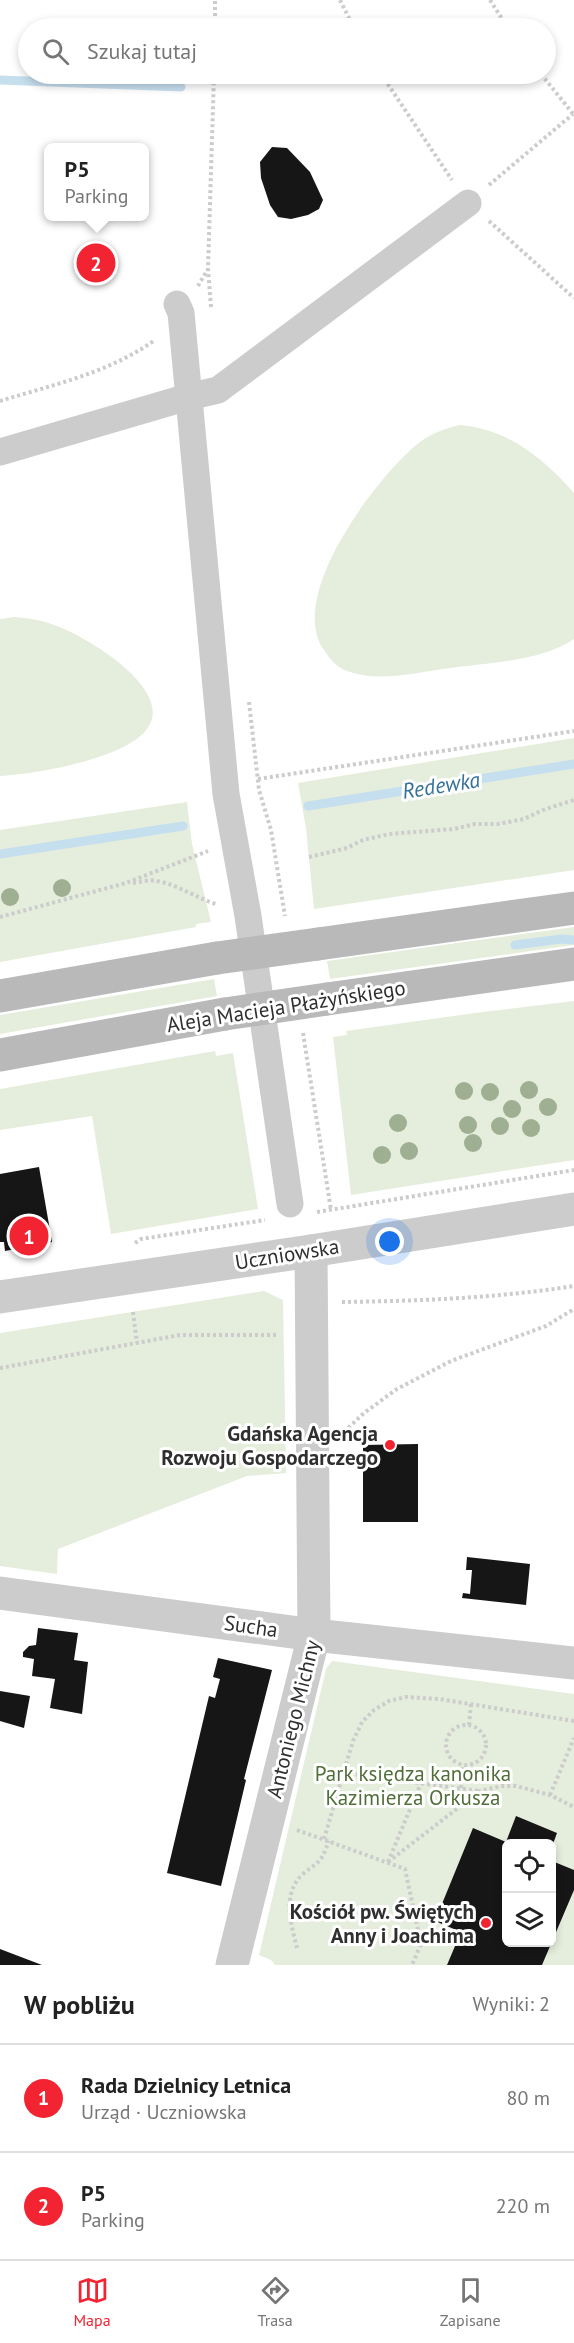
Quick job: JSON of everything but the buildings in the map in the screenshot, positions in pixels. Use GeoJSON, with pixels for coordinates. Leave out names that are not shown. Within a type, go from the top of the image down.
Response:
{"type":"FeatureCollection","features":[{"type":"Feature","properties":{"kind":"main road"},"geometry":{"type":"LineString","coordinates":[[0,996],[217,958],[574,908]]}},
{"type":"Feature","properties":{"kind":"main road","name":"Aleja Macieja Płażyńskiego"},"geometry":{"type":"LineString","coordinates":[[0,1054],[225,1014],[574,964]]}},
{"type":"Feature","properties":{"kind":"street"},"geometry":{"type":"LineString","coordinates":[[0,453],[218,390],[468,203]]}},
{"type":"Feature","properties":{"kind":"street"},"geometry":{"type":"LineString","coordinates":[[177,304],[181,314],[226,794],[247,912],[291,1212]]}},
{"type":"Feature","properties":{"kind":"street","name":"Uczniowska"},"geometry":{"type":"LineString","coordinates":[[0,1297],[574,1209]]}},
{"type":"Feature","properties":{"kind":"street","name":"Antoniego Michny"},"geometry":{"type":"LineString","coordinates":[[232,1965],[314,1635],[311,1251]]}},
{"type":"Feature","properties":{"kind":"street","name":"Sucha"},"geometry":{"type":"LineString","coordinates":[[0,1593],[314,1635],[574,1663]]}},
{"type":"Feature","properties":{"kind":"path"},"geometry":{"type":"LineString","coordinates":[[215,0],[215,18]]}},
{"type":"Feature","properties":{"kind":"path"},"geometry":{"type":"LineString","coordinates":[[340,0],[349,18]]}},
{"type":"Feature","properties":{"kind":"path"},"geometry":{"type":"LineString","coordinates":[[490,0],[502,18]]}},
{"type":"Feature","properties":{"kind":"path"},"geometry":{"type":"LineString","coordinates":[[212,313],[208,269],[214,84]]}},
{"type":"Feature","properties":{"kind":"path"},"geometry":{"type":"LineString","coordinates":[[468,203],[573,115],[549,84]]}},
{"type":"Feature","properties":{"kind":"path"},"geometry":{"type":"LineString","coordinates":[[0,401],[108,366]]}},
{"type":"Feature","properties":{"kind":"path"},"geometry":{"type":"LineString","coordinates":[[249,697],[258,780],[271,830],[284,910]]}},
{"type":"Feature","properties":{"kind":"path"},"geometry":{"type":"LineString","coordinates":[[258,780],[574,731]]}},
{"type":"Feature","properties":{"kind":"path"},"geometry":{"type":"LineString","coordinates":[[309,857],[347,848],[363,840],[389,834],[454,829],[475,824],[498,824],[524,819],[574,800]]}},
{"type":"Feature","properties":{"kind":"path"},"geometry":{"type":"LineString","coordinates":[[0,917],[126,883],[200,852],[236,846]]}},
{"type":"Feature","properties":{"kind":"path"},"geometry":{"type":"LineString","coordinates":[[126,883],[155,880],[181,888],[202,900],[247,912]]}},
{"type":"Feature","properties":{"kind":"path"},"geometry":{"type":"LineString","coordinates":[[304,1041],[331,1210]]}},
{"type":"Feature","properties":{"kind":"path"},"geometry":{"type":"LineString","coordinates":[[141,1239],[291,1212],[331,1210],[574,1170]]}},
{"type":"Feature","properties":{"kind":"path"},"geometry":{"type":"LineString","coordinates":[[0,1368],[180,1335],[269,1336],[313,1316],[574,1286]]}},
{"type":"Feature","properties":{"kind":"path"},"geometry":{"type":"LineString","coordinates":[[342,1434],[364,1413],[397,1389],[451,1361],[546,1326],[574,1309]]}},
{"type":"Feature","properties":{"kind":"path"},"geometry":{"type":"LineString","coordinates":[[133,1312],[138,1343]]}},
{"type":"Feature","properties":{"kind":"path"},"geometry":{"type":"LineString","coordinates":[[297,1948],[290,1917],[292,1887],[322,1860],[353,1741],[362,1722],[374,1710],[389,1701],[406,1697],[471,1704],[574,1721]]}},
{"type":"Feature","properties":{"kind":"path"},"geometry":{"type":"LineString","coordinates":[[469,1725],[471,1704]]}},
{"type":"Feature","properties":{"kind":"path"},"geometry":{"type":"LineString","coordinates":[[469,1725],[481,1732],[486,1747],[478,1760],[464,1764],[450,1757],[446,1742],[454,1729],[469,1725]]}},
{"type":"Feature","properties":{"kind":"path"},"geometry":{"type":"LineString","coordinates":[[550,1795],[574,1738]]}},
{"type":"Feature","properties":{"kind":"path"},"geometry":{"type":"LineString","coordinates":[[461,1788],[464,1764]]}},
{"type":"Feature","properties":{"kind":"path"},"geometry":{"type":"LineString","coordinates":[[344,1773],[480,1791],[501,1786],[516,1786],[550,1795],[574,1808]]}},
{"type":"Feature","properties":{"kind":"path"},"geometry":{"type":"LineString","coordinates":[[388,1862],[421,1783]]}},
{"type":"Feature","properties":{"kind":"path"},"geometry":{"type":"LineString","coordinates":[[388,1862],[480,1791]]}},
{"type":"Feature","properties":{"kind":"path"},"geometry":{"type":"LineString","coordinates":[[268,1819],[405,1869],[421,1944],[412,1965]]}},
{"type":"Feature","properties":{"kind":"green space"},"geometry":{"type":"Polygon","coordinates":[[[460,425],[494,432],[523,447],[550,468],[574,493],[574,639],[531,657],[412,674],[372,676],[343,670],[324,650],[315,627],[317,601],[326,571],[340,541],[359,512],[398,462],[426,438],[460,425]]]}},
{"type":"Feature","properties":{"kind":"green space"},"geometry":{"type":"Polygon","coordinates":[[[14,617],[49,623],[67,630],[102,650],[135,677],[146,692],[152,707],[151,722],[142,735],[126,745],[83,762],[36,772],[0,776],[0,619],[14,617]]]}},
{"type":"Feature","properties":{"kind":"green space"},"geometry":{"type":"Polygon","coordinates":[[[574,738],[574,870],[314,909],[306,828],[298,783],[574,738]]]}},
{"type":"Feature","properties":{"kind":"green space"},"geometry":{"type":"Polygon","coordinates":[[[187,802],[192,844],[211,922],[196,924],[196,927],[0,962],[0,830],[187,802]]]}},
{"type":"Feature","properties":{"kind":"green space"},"geometry":{"type":"Polygon","coordinates":[[[574,927],[574,945],[330,979],[327,961],[574,927]]]}},
{"type":"Feature","properties":{"kind":"green space"},"geometry":{"type":"Polygon","coordinates":[[[214,979],[217,996],[0,1034],[0,1015],[214,979]]]}},
{"type":"Feature","properties":{"kind":"green space"},"geometry":{"type":"Polygon","coordinates":[[[574,1001],[574,1160],[351,1195],[333,1037],[347,1035],[346,1031],[574,1001]]]}},
{"type":"Feature","properties":{"kind":"green space"},"geometry":{"type":"Polygon","coordinates":[[[215,1051],[216,1056],[233,1053],[258,1209],[111,1234],[92,1116],[0,1130],[0,1089],[215,1051]]]}},
{"type":"Feature","properties":{"kind":"green space"},"geometry":{"type":"Polygon","coordinates":[[[264,1291],[283,1300],[286,1473],[247,1476],[58,1549],[57,1574],[0,1566],[0,1333],[264,1291]]]}},
{"type":"Feature","properties":{"kind":"green space","name":"Park księdza kanonika Kazimierza Orkusza"},"geometry":{"type":"Polygon","coordinates":[[[332,1661],[574,1694],[574,1965],[275,1965],[271,1960],[259,1955],[326,1669],[332,1661]]]}},
{"type":"Feature","properties":{"kind":"waterway"},"geometry":{"type":"LineString","coordinates":[[0,80],[18,81]]}},
{"type":"Feature","properties":{"kind":"waterway"},"geometry":{"type":"LineString","coordinates":[[103,84],[181,87]]}},
{"type":"Feature","properties":{"kind":"waterway","name":"Redewka"},"geometry":{"type":"LineString","coordinates":[[308,806],[574,764]]}},
{"type":"Feature","properties":{"kind":"waterway","name":"Redewka"},"geometry":{"type":"LineString","coordinates":[[0,854],[183,826]]}},
{"type":"Feature","properties":{"kind":"waterway"},"geometry":{"type":"LineString","coordinates":[[515,945],[561,939],[574,940]]}},
{"type":"Feature","properties":{"kind":"place","name":"P5"},"geometry":{"type":"Point","coordinates":[96,263]}},
{"type":"Feature","properties":{"kind":"place","name":"Rada Dzielnicy Letnica"},"geometry":{"type":"Point","coordinates":[29,1236]}},
{"type":"Feature","properties":{"kind":"place","name":"Gdańska Agencja Rozwoju Gospodarczego"},"geometry":{"type":"Point","coordinates":[390,1445]}},
{"type":"Feature","properties":{"kind":"place","name":"Kościół pw. Świętych Anny i Joachima"},"geometry":{"type":"Point","coordinates":[486,1923]}}]}
